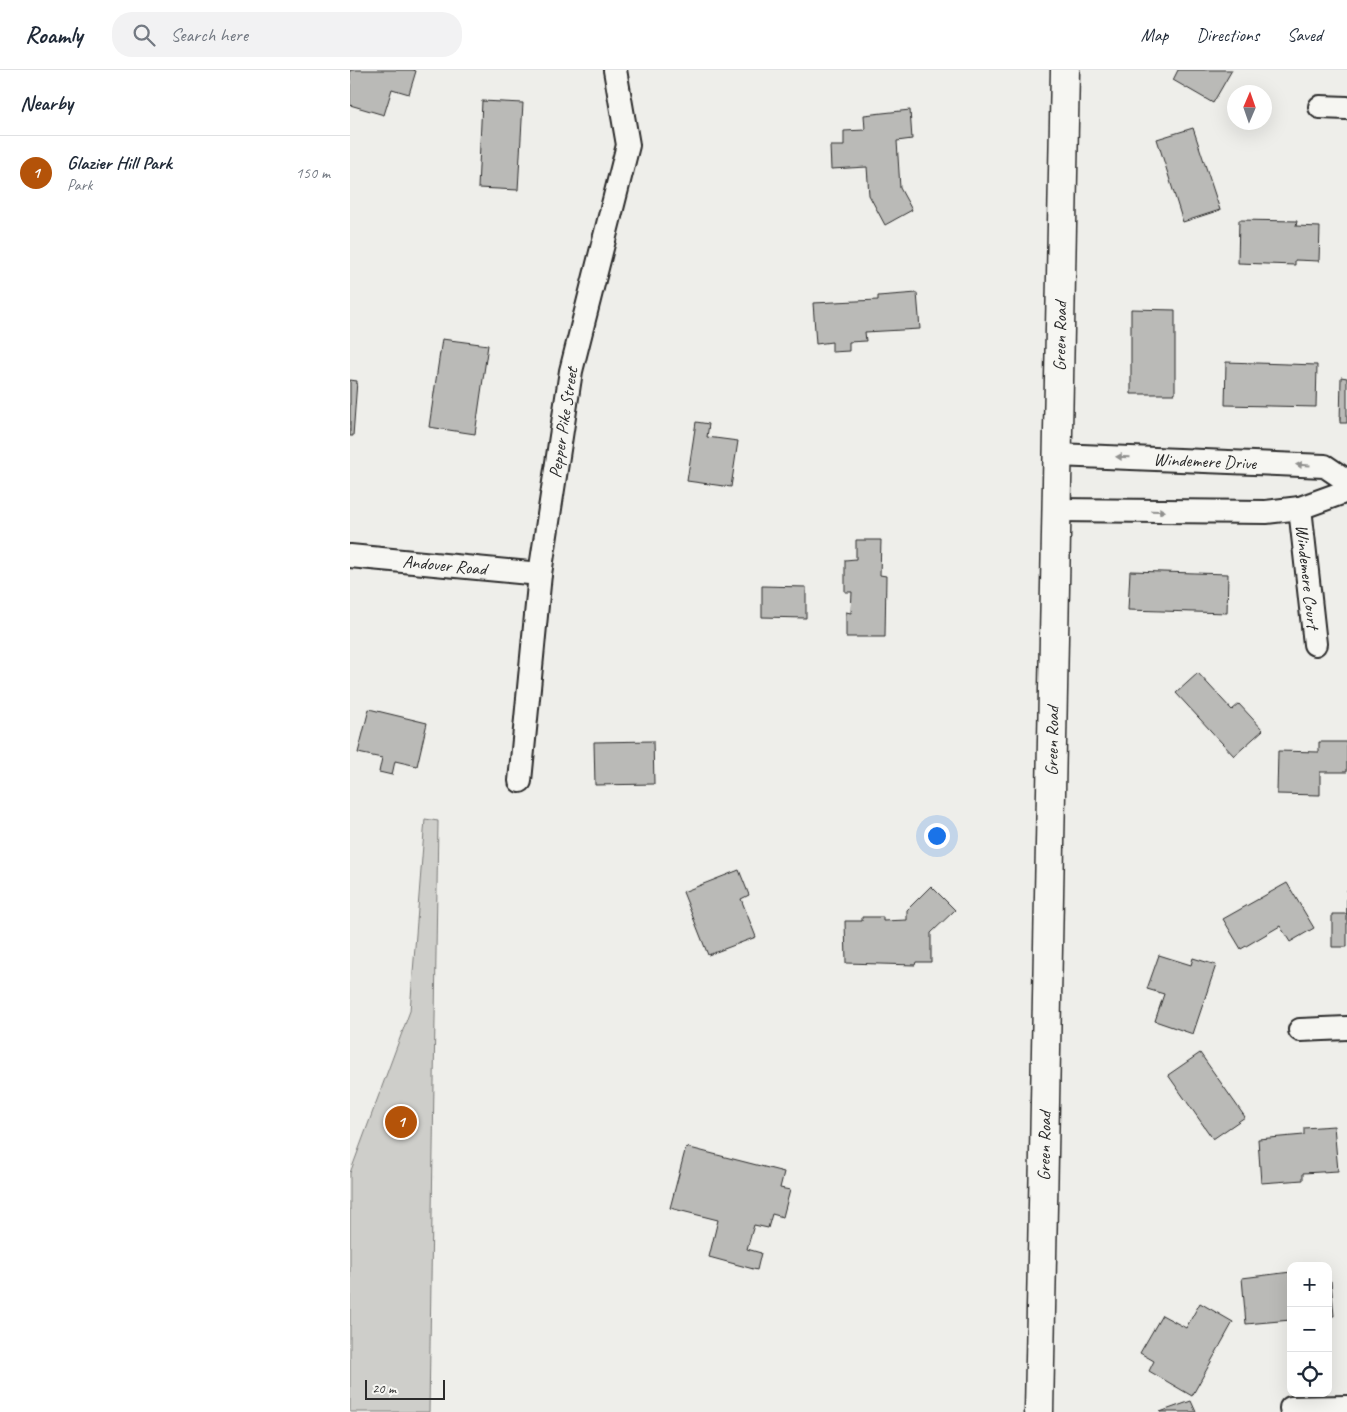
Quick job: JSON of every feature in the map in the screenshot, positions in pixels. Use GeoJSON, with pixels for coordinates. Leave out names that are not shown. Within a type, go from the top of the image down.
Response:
{"type":"FeatureCollection","features":[{"type":"Feature","properties":{"kind":"street","name":"Pepper Pike Street"},"geometry":{"type":"LineString","coordinates":[[520,781],[540,574],[570,371],[628,145],[615,70]]}},
{"type":"Feature","properties":{"kind":"street","name":"Green Road"},"geometry":{"type":"LineString","coordinates":[[1039,1412],[1065,70]]}},
{"type":"Feature","properties":{"kind":"street"},"geometry":{"type":"LineString","coordinates":[[1320,107],[1347,108]]}},
{"type":"Feature","properties":{"kind":"street","name":"Windemere Drive"},"geometry":{"type":"LineString","coordinates":[[1057,455],[1325,466],[1347,481]]}},
{"type":"Feature","properties":{"kind":"street"},"geometry":{"type":"LineString","coordinates":[[1056,510],[1266,512],[1300,508],[1347,491]]}},
{"type":"Feature","properties":{"kind":"street","name":"Windemere Court"},"geometry":{"type":"LineString","coordinates":[[1300,508],[1315,644]]}},
{"type":"Feature","properties":{"kind":"street","name":"Andover Road"},"geometry":{"type":"LineString","coordinates":[[350,556],[540,574]]}},
{"type":"Feature","properties":{"kind":"street"},"geometry":{"type":"LineString","coordinates":[[1300,1030],[1347,1028]]}},
{"type":"Feature","properties":{"kind":"street"},"geometry":{"type":"LineString","coordinates":[[1291,1408],[1347,1407]]}},
{"type":"Feature","properties":{"kind":"shaded area"},"geometry":{"type":"Polygon","coordinates":[[[425,819],[438,821],[429,1412],[350,1412],[350,1173],[410,1011],[425,819]]]}},
{"type":"Feature","properties":{"kind":"building"},"geometry":{"type":"Polygon","coordinates":[[[350,70],[416,71],[409,94],[392,89],[384,115],[350,105],[350,70]]]}},
{"type":"Feature","properties":{"kind":"building"},"geometry":{"type":"Polygon","coordinates":[[[1178,70],[1232,70],[1213,103],[1173,80],[1178,70]]]}},
{"type":"Feature","properties":{"kind":"building"},"geometry":{"type":"Polygon","coordinates":[[[482,101],[523,103],[518,190],[478,188],[482,101]]]}},
{"type":"Feature","properties":{"kind":"building"},"geometry":{"type":"Polygon","coordinates":[[[910,110],[912,139],[897,141],[900,188],[912,210],[885,225],[869,195],[867,167],[831,169],[830,146],[844,146],[844,131],[865,130],[864,115],[910,110]]]}},
{"type":"Feature","properties":{"kind":"building"},"geometry":{"type":"Polygon","coordinates":[[[1193,128],[1220,210],[1183,222],[1157,139],[1193,128]]]}},
{"type":"Feature","properties":{"kind":"building"},"geometry":{"type":"Polygon","coordinates":[[[1239,220],[1297,221],[1296,226],[1320,227],[1319,261],[1295,260],[1295,265],[1238,263],[1239,220]]]}},
{"type":"Feature","properties":{"kind":"building"},"geometry":{"type":"Polygon","coordinates":[[[917,293],[920,329],[865,332],[866,341],[849,342],[849,351],[832,352],[832,342],[816,344],[813,303],[878,300],[878,296],[917,293]]]}},
{"type":"Feature","properties":{"kind":"building"},"geometry":{"type":"Polygon","coordinates":[[[1131,309],[1175,310],[1175,394],[1131,394],[1131,309]]]}},
{"type":"Feature","properties":{"kind":"building"},"geometry":{"type":"Polygon","coordinates":[[[442,339],[488,345],[475,434],[429,427],[442,339]]]}},
{"type":"Feature","properties":{"kind":"building"},"geometry":{"type":"Polygon","coordinates":[[[1226,362],[1317,365],[1316,407],[1225,405],[1226,362]]]}},
{"type":"Feature","properties":{"kind":"building"},"geometry":{"type":"Polygon","coordinates":[[[1341,377],[1347,378],[1347,423],[1340,423],[1341,377]]]}},
{"type":"Feature","properties":{"kind":"building"},"geometry":{"type":"Polygon","coordinates":[[[350,380],[357,381],[353,436],[350,436],[350,380]]]}},
{"type":"Feature","properties":{"kind":"building"},"geometry":{"type":"Polygon","coordinates":[[[696,422],[709,424],[707,437],[738,441],[731,487],[687,481],[696,422]]]}},
{"type":"Feature","properties":{"kind":"building"},"geometry":{"type":"Polygon","coordinates":[[[856,540],[881,540],[880,575],[886,576],[885,637],[846,637],[846,612],[851,613],[852,592],[845,592],[845,560],[856,559],[856,540]]]}},
{"type":"Feature","properties":{"kind":"building"},"geometry":{"type":"Polygon","coordinates":[[[1130,571],[1228,574],[1227,613],[1128,610],[1130,571]]]}},
{"type":"Feature","properties":{"kind":"building"},"geometry":{"type":"Polygon","coordinates":[[[762,586],[806,587],[806,618],[762,617],[762,586]]]}},
{"type":"Feature","properties":{"kind":"building"},"geometry":{"type":"Polygon","coordinates":[[[1198,673],[1232,710],[1239,704],[1263,730],[1234,756],[1176,693],[1198,673]]]}},
{"type":"Feature","properties":{"kind":"building"},"geometry":{"type":"Polygon","coordinates":[[[369,709],[427,723],[417,766],[395,761],[392,775],[379,772],[382,758],[358,753],[369,709]]]}},
{"type":"Feature","properties":{"kind":"building"},"geometry":{"type":"Polygon","coordinates":[[[653,741],[654,784],[595,785],[594,742],[653,741]]]}},
{"type":"Feature","properties":{"kind":"building"},"geometry":{"type":"Polygon","coordinates":[[[1319,742],[1347,742],[1347,772],[1320,772],[1320,795],[1277,794],[1278,751],[1319,752],[1319,742]]]}},
{"type":"Feature","properties":{"kind":"building"},"geometry":{"type":"Polygon","coordinates":[[[739,870],[749,895],[741,899],[756,937],[708,955],[683,892],[739,870]]]}},
{"type":"Feature","properties":{"kind":"building"},"geometry":{"type":"Polygon","coordinates":[[[1287,883],[1314,928],[1290,942],[1280,926],[1241,949],[1223,919],[1287,883]]]}},
{"type":"Feature","properties":{"kind":"building"},"geometry":{"type":"Polygon","coordinates":[[[931,886],[955,910],[931,933],[931,962],[916,962],[915,965],[846,963],[845,921],[862,921],[862,917],[883,917],[883,921],[907,920],[907,910],[931,886]]]}},
{"type":"Feature","properties":{"kind":"building"},"geometry":{"type":"Polygon","coordinates":[[[1332,914],[1347,914],[1347,947],[1332,947],[1332,914]]]}},
{"type":"Feature","properties":{"kind":"building"},"geometry":{"type":"Polygon","coordinates":[[[1159,955],[1191,965],[1193,958],[1216,965],[1193,1034],[1155,1021],[1164,994],[1147,989],[1159,955]]]}},
{"type":"Feature","properties":{"kind":"building"},"geometry":{"type":"Polygon","coordinates":[[[1200,1053],[1245,1117],[1213,1139],[1168,1075],[1200,1053]]]}},
{"type":"Feature","properties":{"kind":"building"},"geometry":{"type":"Polygon","coordinates":[[[1334,1126],[1338,1171],[1303,1173],[1303,1180],[1261,1183],[1258,1139],[1304,1135],[1304,1128],[1334,1126]]]}},
{"type":"Feature","properties":{"kind":"building"},"geometry":{"type":"Polygon","coordinates":[[[686,1147],[784,1172],[780,1188],[790,1190],[783,1217],[772,1214],[768,1228],[754,1225],[747,1249],[761,1253],[757,1270],[709,1257],[718,1220],[670,1208],[686,1147]]]}},
{"type":"Feature","properties":{"kind":"building"},"geometry":{"type":"Polygon","coordinates":[[[1287,1272],[1287,1320],[1246,1324],[1242,1278],[1287,1272]]]}},
{"type":"Feature","properties":{"kind":"building"},"geometry":{"type":"Polygon","coordinates":[[[1332,1293],[1334,1316],[1332,1316],[1332,1293]]]}},
{"type":"Feature","properties":{"kind":"building"},"geometry":{"type":"Polygon","coordinates":[[[1200,1303],[1233,1322],[1192,1396],[1149,1371],[1154,1361],[1140,1353],[1162,1315],[1186,1328],[1200,1303]]]}},
{"type":"Feature","properties":{"kind":"building"},"geometry":{"type":"Polygon","coordinates":[[[1191,1401],[1196,1412],[1160,1412],[1191,1401]]]}},
{"type":"Feature","properties":{"kind":"place","name":"Glazier Hill Park"},"geometry":{"type":"Point","coordinates":[401,1122]}}]}
